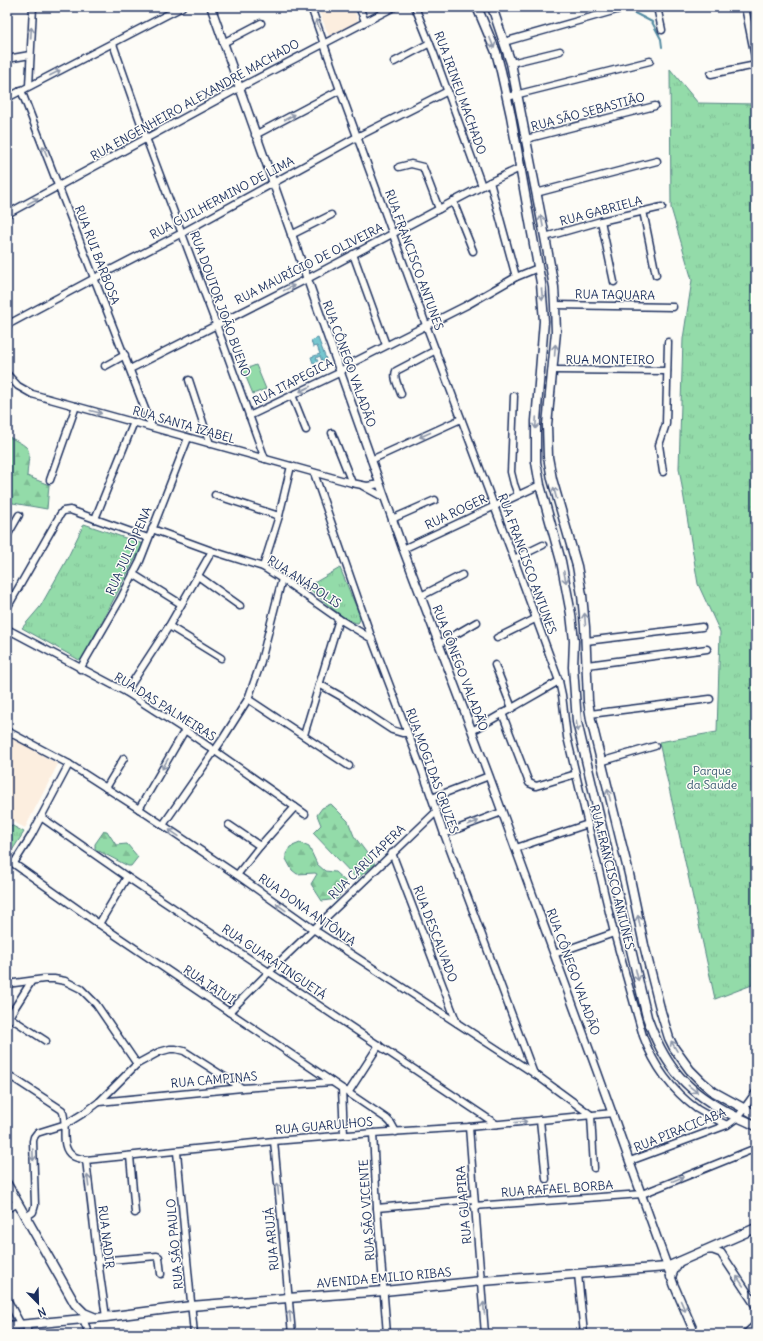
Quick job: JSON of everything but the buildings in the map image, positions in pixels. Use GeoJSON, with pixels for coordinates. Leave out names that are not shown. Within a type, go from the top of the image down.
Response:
{"type":"FeatureCollection","features":[{"type":"Feature","properties":{"kind":"main road"},"geometry":{"type":"LineString","coordinates":[[477,7],[499,63],[507,97],[543,298],[544,321],[535,443],[536,462],[540,485],[561,561],[568,598],[573,631],[573,674],[576,722],[647,1017],[655,1039],[668,1062],[682,1080],[716,1105],[756,1126]]}},
{"type":"Feature","properties":{"kind":"main road"},"geometry":{"type":"LineString","coordinates":[[492,7],[511,63],[545,237],[556,305],[556,332],[547,425],[548,457],[556,496],[580,580],[584,609],[588,701],[600,762],[629,874],[660,1012],[669,1038],[674,1048],[690,1070],[698,1078],[714,1092],[756,1115]]}},
{"type":"Feature","properties":{"kind":"main road"},"geometry":{"type":"LineString","coordinates":[[600,822],[615,819]]}},
{"type":"Feature","properties":{"kind":"main road"},"geometry":{"type":"LineString","coordinates":[[7,1184],[75,1304],[84,1312],[96,1318]]}},
{"type":"Feature","properties":{"kind":"main road","name":"AVENIDA EMILIO RIBAS"},"geometry":{"type":"LineString","coordinates":[[7,1326],[106,1317],[191,1306],[667,1267],[756,1228]]}},
{"type":"Feature","properties":{"kind":"main road"},"geometry":{"type":"LineString","coordinates":[[671,1277],[674,1268],[680,1261]]}},
{"type":"Feature","properties":{"kind":"main road"},"geometry":{"type":"LineString","coordinates":[[61,1321],[71,1315],[75,1304]]}},
{"type":"Feature","properties":{"kind":"street"},"geometry":{"type":"LineString","coordinates":[[29,86],[33,7]]}},
{"type":"Feature","properties":{"kind":"street"},"geometry":{"type":"LineString","coordinates":[[7,98],[182,7]]}},
{"type":"Feature","properties":{"kind":"street","name":"RUA CÔNEGO VALADÃO"},"geometry":{"type":"LineString","coordinates":[[211,7],[392,519],[516,848],[642,1194],[667,1267],[695,1334]]}},
{"type":"Feature","properties":{"kind":"street","name":"RUA FRANCISCO ANTUNES"},"geometry":{"type":"LineString","coordinates":[[311,7],[357,137],[558,681],[562,695],[567,737],[614,933],[640,1030],[656,1066],[666,1080],[684,1098],[698,1109],[727,1125]]}},
{"type":"Feature","properties":{"kind":"street"},"geometry":{"type":"LineString","coordinates":[[359,7],[365,22]]}},
{"type":"Feature","properties":{"kind":"street","name":"RUA ENGENHEIRO ALEXANDRE MACHADO"},"geometry":{"type":"LineString","coordinates":[[7,214],[324,42],[394,7]]}},
{"type":"Feature","properties":{"kind":"street","name":"RUA IRINEU MACHADO"},"geometry":{"type":"LineString","coordinates":[[415,7],[448,91],[482,186]]}},
{"type":"Feature","properties":{"kind":"street"},"geometry":{"type":"LineString","coordinates":[[657,7],[662,30]]}},
{"type":"Feature","properties":{"kind":"street"},"geometry":{"type":"LineString","coordinates":[[745,7],[754,42],[756,62]]}},
{"type":"Feature","properties":{"kind":"street"},"geometry":{"type":"LineString","coordinates":[[504,42],[620,9]]}},
{"type":"Feature","properties":{"kind":"street"},"geometry":{"type":"LineString","coordinates":[[223,43],[261,23]]}},
{"type":"Feature","properties":{"kind":"street"},"geometry":{"type":"LineString","coordinates":[[394,62],[430,43]]}},
{"type":"Feature","properties":{"kind":"street","name":"RUA DOUTOR JOÃO BUENO"},"geometry":{"type":"LineString","coordinates":[[113,44],[146,138],[265,459]]}},
{"type":"Feature","properties":{"kind":"street"},"geometry":{"type":"LineString","coordinates":[[511,63],[560,51]]}},
{"type":"Feature","properties":{"kind":"street"},"geometry":{"type":"LineString","coordinates":[[7,59],[30,55]]}},
{"type":"Feature","properties":{"kind":"street"},"geometry":{"type":"LineString","coordinates":[[507,97],[650,61]]}},
{"type":"Feature","properties":{"kind":"street"},"geometry":{"type":"LineString","coordinates":[[711,74],[756,65]]}},
{"type":"Feature","properties":{"kind":"street","name":"RUA RUI BARBOSA"},"geometry":{"type":"LineString","coordinates":[[21,90],[152,427]]}},
{"type":"Feature","properties":{"kind":"street"},"geometry":{"type":"LineString","coordinates":[[256,135],[340,90]]}},
{"type":"Feature","properties":{"kind":"street","name":"RUA GUILHERMINO DE LIMA"},"geometry":{"type":"LineString","coordinates":[[7,326],[95,278],[182,234],[357,137],[448,91]]}},
{"type":"Feature","properties":{"kind":"street","name":"RUA SÃO SEBASTIÃO"},"geometry":{"type":"LineString","coordinates":[[526,139],[655,106]]}},
{"type":"Feature","properties":{"kind":"street"},"geometry":{"type":"LineString","coordinates":[[536,193],[657,161]]}},
{"type":"Feature","properties":{"kind":"street"},"geometry":{"type":"LineString","coordinates":[[398,167],[411,164],[423,167],[438,209]]}},
{"type":"Feature","properties":{"kind":"street","name":"RUA MAURÍCIO DE OLIVEIRA"},"geometry":{"type":"LineString","coordinates":[[130,369],[307,279],[482,186],[520,168]]}},
{"type":"Feature","properties":{"kind":"street"},"geometry":{"type":"LineString","coordinates":[[490,182],[516,277]]}},
{"type":"Feature","properties":{"kind":"street"},"geometry":{"type":"LineString","coordinates":[[453,202],[473,251]]}},
{"type":"Feature","properties":{"kind":"street","name":"RUA GABRIELA"},"geometry":{"type":"LineString","coordinates":[[545,237],[601,221],[662,207]]}},
{"type":"Feature","properties":{"kind":"street"},"geometry":{"type":"LineString","coordinates":[[643,211],[656,276]]}},
{"type":"Feature","properties":{"kind":"street"},"geometry":{"type":"LineString","coordinates":[[291,235],[331,215]]}},
{"type":"Feature","properties":{"kind":"street"},"geometry":{"type":"LineString","coordinates":[[601,221],[614,282]]}},
{"type":"Feature","properties":{"kind":"street"},"geometry":{"type":"LineString","coordinates":[[353,254],[386,345]]}},
{"type":"Feature","properties":{"kind":"street","name":"RUA ITAPEGICA"},"geometry":{"type":"LineString","coordinates":[[249,416],[340,372],[348,365],[386,345],[476,300],[516,277],[538,268]]}},
{"type":"Feature","properties":{"kind":"street","name":"RUA TAQUARA"},"geometry":{"type":"LineString","coordinates":[[556,305],[673,307]]}},
{"type":"Feature","properties":{"kind":"street","name":"RUA MONTEIRO"},"geometry":{"type":"LineString","coordinates":[[663,472],[659,451],[666,424],[668,342]]}},
{"type":"Feature","properties":{"kind":"street"},"geometry":{"type":"LineString","coordinates":[[402,394],[395,378],[396,371],[436,350]]}},
{"type":"Feature","properties":{"kind":"street"},"geometry":{"type":"LineString","coordinates":[[105,366],[125,355]]}},
{"type":"Feature","properties":{"kind":"street","name":"RUA MONTEIRO"},"geometry":{"type":"LineString","coordinates":[[553,370],[667,371]]}},
{"type":"Feature","properties":{"kind":"street","name":"RUA SANTA IZABEL"},"geometry":{"type":"LineString","coordinates":[[7,374],[18,386],[32,394],[352,483],[372,486],[380,484]]}},
{"type":"Feature","properties":{"kind":"street"},"geometry":{"type":"LineString","coordinates":[[189,380],[210,444]]}},
{"type":"Feature","properties":{"kind":"street"},"geometry":{"type":"LineString","coordinates":[[292,395],[306,430]]}},
{"type":"Feature","properties":{"kind":"street"},"geometry":{"type":"LineString","coordinates":[[514,396],[512,472],[518,495]]}},
{"type":"Feature","properties":{"kind":"street"},"geometry":{"type":"LineString","coordinates":[[50,480],[76,406]]}},
{"type":"Feature","properties":{"kind":"street"},"geometry":{"type":"LineString","coordinates":[[372,460],[461,419]]}},
{"type":"Feature","properties":{"kind":"street"},"geometry":{"type":"LineString","coordinates":[[95,519],[134,422]]}},
{"type":"Feature","properties":{"kind":"street"},"geometry":{"type":"LineString","coordinates":[[332,433],[352,483]]}},
{"type":"Feature","properties":{"kind":"street","name":"RUA JULIO PENA"},"geometry":{"type":"LineString","coordinates":[[80,669],[120,600],[140,560],[188,438]]}},
{"type":"Feature","properties":{"kind":"street"},"geometry":{"type":"LineString","coordinates":[[263,567],[279,516],[292,466]]}},
{"type":"Feature","properties":{"kind":"street","name":"RUA MOGI DAS CRUZES"},"geometry":{"type":"LineString","coordinates":[[314,473],[372,639],[535,1074]]}},
{"type":"Feature","properties":{"kind":"street","name":"RUA SANTA IZABEL"},"geometry":{"type":"LineString","coordinates":[[362,485],[385,498]]}},
{"type":"Feature","properties":{"kind":"street","name":"RUA ROGER"},"geometry":{"type":"LineString","coordinates":[[403,549],[540,485]]}},
{"type":"Feature","properties":{"kind":"street"},"geometry":{"type":"LineString","coordinates":[[215,495],[279,516]]}},
{"type":"Feature","properties":{"kind":"street"},"geometry":{"type":"LineString","coordinates":[[392,519],[435,500]]}},
{"type":"Feature","properties":{"kind":"street"},"geometry":{"type":"LineString","coordinates":[[7,608],[62,512],[65,510],[70,510],[148,538]]}},
{"type":"Feature","properties":{"kind":"street"},"geometry":{"type":"LineString","coordinates":[[7,536],[19,515]]}},
{"type":"Feature","properties":{"kind":"street","name":"RUA ANÁPOLIS"},"geometry":{"type":"LineString","coordinates":[[152,529],[212,551],[263,567],[339,619],[372,639]]}},
{"type":"Feature","properties":{"kind":"street"},"geometry":{"type":"LineString","coordinates":[[514,559],[543,545]]}},
{"type":"Feature","properties":{"kind":"street"},"geometry":{"type":"LineString","coordinates":[[126,692],[168,626],[212,551]]}},
{"type":"Feature","properties":{"kind":"street"},"geometry":{"type":"LineString","coordinates":[[132,574],[181,604]]}},
{"type":"Feature","properties":{"kind":"street"},"geometry":{"type":"LineString","coordinates":[[421,596],[462,575]]}},
{"type":"Feature","properties":{"kind":"street"},"geometry":{"type":"LineString","coordinates":[[198,576],[240,606]]}},
{"type":"Feature","properties":{"kind":"street"},"geometry":{"type":"LineString","coordinates":[[163,825],[248,700],[260,665],[282,579]]}},
{"type":"Feature","properties":{"kind":"street"},"geometry":{"type":"LineString","coordinates":[[304,735],[339,619]]}},
{"type":"Feature","properties":{"kind":"street"},"geometry":{"type":"LineString","coordinates":[[497,638],[535,619]]}},
{"type":"Feature","properties":{"kind":"street"},"geometry":{"type":"LineString","coordinates":[[439,644],[477,622]]}},
{"type":"Feature","properties":{"kind":"street"},"geometry":{"type":"LineString","coordinates":[[168,626],[221,658]]}},
{"type":"Feature","properties":{"kind":"street"},"geometry":{"type":"LineString","coordinates":[[586,641],[702,627]]}},
{"type":"Feature","properties":{"kind":"street","name":"RUA DAS PALMEIRAS"},"geometry":{"type":"LineString","coordinates":[[7,629],[126,692],[185,730],[305,814]]}},
{"type":"Feature","properties":{"kind":"street"},"geometry":{"type":"LineString","coordinates":[[587,665],[708,649]]}},
{"type":"Feature","properties":{"kind":"street"},"geometry":{"type":"LineString","coordinates":[[495,665],[512,708]]}},
{"type":"Feature","properties":{"kind":"street"},"geometry":{"type":"LineString","coordinates":[[472,731],[558,681]]}},
{"type":"Feature","properties":{"kind":"street"},"geometry":{"type":"LineString","coordinates":[[319,684],[392,730],[407,733]]}},
{"type":"Feature","properties":{"kind":"street"},"geometry":{"type":"LineString","coordinates":[[590,714],[710,699]]}},
{"type":"Feature","properties":{"kind":"street"},"geometry":{"type":"LineString","coordinates":[[248,700],[304,735],[349,766]]}},
{"type":"Feature","properties":{"kind":"street"},"geometry":{"type":"LineString","coordinates":[[502,713],[528,781],[536,786],[576,774]]}},
{"type":"Feature","properties":{"kind":"street"},"geometry":{"type":"LineString","coordinates":[[139,809],[185,730]]}},
{"type":"Feature","properties":{"kind":"street","name":"RUA DONA ANTÔNIA"},"geometry":{"type":"LineString","coordinates":[[7,731],[69,764],[139,809],[237,875],[313,929],[535,1074],[591,1115]]}},
{"type":"Feature","properties":{"kind":"street"},"geometry":{"type":"LineString","coordinates":[[600,762],[655,746]]}},
{"type":"Feature","properties":{"kind":"street"},"geometry":{"type":"LineString","coordinates":[[106,788],[124,758]]}},
{"type":"Feature","properties":{"kind":"street"},"geometry":{"type":"LineString","coordinates":[[14,863],[41,817],[69,764]]}},
{"type":"Feature","properties":{"kind":"street"},"geometry":{"type":"LineString","coordinates":[[432,798],[489,776]]}},
{"type":"Feature","properties":{"kind":"street"},"geometry":{"type":"LineString","coordinates":[[237,875],[260,846],[295,807]]}},
{"type":"Feature","properties":{"kind":"street","name":"RUA CARUTAPERA"},"geometry":{"type":"LineString","coordinates":[[229,1012],[313,929],[436,812]]}},
{"type":"Feature","properties":{"kind":"street"},"geometry":{"type":"LineString","coordinates":[[444,834],[502,812]]}},
{"type":"Feature","properties":{"kind":"street","name":"RUA GUARATINGUETÁ"},"geometry":{"type":"LineString","coordinates":[[41,817],[127,877],[496,1124]]}},
{"type":"Feature","properties":{"kind":"street"},"geometry":{"type":"LineString","coordinates":[[229,824],[260,846]]}},
{"type":"Feature","properties":{"kind":"street"},"geometry":{"type":"LineString","coordinates":[[516,848],[588,824]]}},
{"type":"Feature","properties":{"kind":"street","name":"RUA DESCALVADO"},"geometry":{"type":"LineString","coordinates":[[392,853],[457,1023]]}},
{"type":"Feature","properties":{"kind":"street","name":"RUA TATUÍ"},"geometry":{"type":"LineString","coordinates":[[7,859],[99,924],[387,1119],[396,1132]]}},
{"type":"Feature","properties":{"kind":"street"},"geometry":{"type":"LineString","coordinates":[[99,924],[127,877]]}},
{"type":"Feature","properties":{"kind":"street"},"geometry":{"type":"LineString","coordinates":[[554,954],[614,933]]}},
{"type":"Feature","properties":{"kind":"street"},"geometry":{"type":"LineString","coordinates":[[7,984],[54,979],[65,981],[81,989],[96,1004],[137,1064]]}},
{"type":"Feature","properties":{"kind":"street"},"geometry":{"type":"LineString","coordinates":[[31,982],[8,1018],[46,1041]]}},
{"type":"Feature","properties":{"kind":"street"},"geometry":{"type":"LineString","coordinates":[[348,1092],[379,1045]]}},
{"type":"Feature","properties":{"kind":"street"},"geometry":{"type":"LineString","coordinates":[[26,1217],[32,1212],[35,1205],[34,1136],[37,1133],[66,1124],[98,1102],[137,1064],[165,1049],[176,1049],[184,1051],[242,1088]]}},
{"type":"Feature","properties":{"kind":"street"},"geometry":{"type":"LineString","coordinates":[[7,1074],[58,1107],[64,1114],[66,1124],[65,1142],[70,1152],[73,1156],[86,1160]]}},
{"type":"Feature","properties":{"kind":"street","name":"RUA CAMPINAS"},"geometry":{"type":"LineString","coordinates":[[98,1102],[242,1088],[332,1082]]}},
{"type":"Feature","properties":{"kind":"street"},"geometry":{"type":"LineString","coordinates":[[342,1089],[344,1135]]}},
{"type":"Feature","properties":{"kind":"street"},"geometry":{"type":"LineString","coordinates":[[738,1117],[743,1108],[756,1092]]}},
{"type":"Feature","properties":{"kind":"street","name":"RUA GUARULHOS"},"geometry":{"type":"LineString","coordinates":[[86,1160],[274,1141],[469,1127],[612,1113]]}},
{"type":"Feature","properties":{"kind":"street"},"geometry":{"type":"LineString","coordinates":[[591,1115],[594,1168]]}},
{"type":"Feature","properties":{"kind":"street","name":"RUA PIRACICABA"},"geometry":{"type":"LineString","coordinates":[[630,1161],[716,1130],[727,1125],[738,1117]]}},
{"type":"Feature","properties":{"kind":"street"},"geometry":{"type":"LineString","coordinates":[[714,1118],[716,1130]]}},
{"type":"Feature","properties":{"kind":"street"},"geometry":{"type":"LineString","coordinates":[[540,1120],[546,1179]]}},
{"type":"Feature","properties":{"kind":"street","name":"RUA GUAPIRA"},"geometry":{"type":"LineString","coordinates":[[469,1127],[474,1206],[486,1334]]}},
{"type":"Feature","properties":{"kind":"street","name":"RUA SÃO VICENTE"},"geometry":{"type":"LineString","coordinates":[[373,1133],[377,1208],[387,1334]]}},
{"type":"Feature","properties":{"kind":"street","name":"RUA ARUJÁ"},"geometry":{"type":"LineString","coordinates":[[274,1141],[292,1334]]}},
{"type":"Feature","properties":{"kind":"street","name":"RUA RAFAEL BORBA"},"geometry":{"type":"LineString","coordinates":[[474,1206],[642,1194],[756,1148]]}},
{"type":"Feature","properties":{"kind":"street","name":"RUA SÃO PAULO"},"geometry":{"type":"LineString","coordinates":[[177,1152],[194,1334]]}},
{"type":"Feature","properties":{"kind":"street"},"geometry":{"type":"LineString","coordinates":[[130,1156],[135,1214]]}},
{"type":"Feature","properties":{"kind":"street","name":"RUA NADIR"},"geometry":{"type":"LineString","coordinates":[[86,1160],[106,1317]]}},
{"type":"Feature","properties":{"kind":"street"},"geometry":{"type":"LineString","coordinates":[[377,1208],[474,1199]]}},
{"type":"Feature","properties":{"kind":"street"},"geometry":{"type":"LineString","coordinates":[[7,1208],[18,1203]]}},
{"type":"Feature","properties":{"kind":"street"},"geometry":{"type":"LineString","coordinates":[[724,1257],[722,1249],[734,1238]]}},
{"type":"Feature","properties":{"kind":"street"},"geometry":{"type":"LineString","coordinates":[[701,1252],[714,1250],[721,1253],[756,1306]]}},
{"type":"Feature","properties":{"kind":"street"},"geometry":{"type":"LineString","coordinates":[[98,1261],[157,1256],[159,1257],[161,1274]]}},
{"type":"Feature","properties":{"kind":"street"},"geometry":{"type":"LineString","coordinates":[[578,1274],[584,1334]]}},
{"type":"Feature","properties":{"kind":"street"},"geometry":{"type":"LineString","coordinates":[[7,1299],[24,1325],[27,1334]]}},
{"type":"Feature","properties":{"kind":"street"},"geometry":{"type":"LineString","coordinates":[[83,1319],[89,1334]]}},
{"type":"Feature","properties":{"kind":"street"},"geometry":{"type":"LineString","coordinates":[[746,1334],[756,1325]]}},
{"type":"Feature","properties":{"kind":"shaded area"},"geometry":{"type":"Polygon","coordinates":[[[317,7],[353,7],[359,23],[329,36],[317,7]]]}},
{"type":"Feature","properties":{"kind":"shaded area"},"geometry":{"type":"Polygon","coordinates":[[[12,738],[58,764],[25,828],[7,818],[7,749],[12,738]]]}},
{"type":"Feature","properties":{"kind":"green space","name":"Parque da Saúde"},"geometry":{"type":"Polygon","coordinates":[[[670,69],[698,103],[756,104],[756,969],[752,985],[715,999],[659,742],[717,732],[720,632],[698,584],[679,468],[683,339],[692,280],[671,208],[670,69]]]}},
{"type":"Feature","properties":{"kind":"green space"},"geometry":{"type":"Polygon","coordinates":[[[256,365],[266,389],[253,394],[243,370],[256,365]]]}},
{"type":"Feature","properties":{"kind":"green space"},"geometry":{"type":"Polygon","coordinates":[[[7,436],[22,444],[28,450],[27,476],[49,485],[47,509],[7,502],[7,436]]]}},
{"type":"Feature","properties":{"kind":"green space"},"geometry":{"type":"Polygon","coordinates":[[[84,524],[143,544],[81,661],[22,628],[40,607],[66,561],[84,524]]]}},
{"type":"Feature","properties":{"kind":"green space"},"geometry":{"type":"Polygon","coordinates":[[[340,568],[360,616],[358,623],[353,622],[339,614],[307,587],[340,568]]]}},
{"type":"Feature","properties":{"kind":"green space"},"geometry":{"type":"Polygon","coordinates":[[[331,804],[348,821],[354,836],[375,864],[357,879],[313,833],[321,825],[317,815],[322,808],[331,804]]]}},
{"type":"Feature","properties":{"kind":"green space"},"geometry":{"type":"Polygon","coordinates":[[[7,823],[24,832],[11,852],[7,851],[7,823]]]}},
{"type":"Feature","properties":{"kind":"green space"},"geometry":{"type":"Polygon","coordinates":[[[104,831],[107,831],[116,845],[127,844],[138,857],[131,866],[128,866],[95,849],[95,844],[104,831]]]}},
{"type":"Feature","properties":{"kind":"green space"},"geometry":{"type":"Polygon","coordinates":[[[300,843],[309,847],[317,864],[325,871],[335,872],[345,881],[344,888],[337,899],[322,901],[311,884],[317,874],[297,874],[292,870],[286,859],[286,854],[290,847],[300,843]]]}},
{"type":"Feature","properties":{"kind":"water"},"geometry":{"type":"Polygon","coordinates":[[[318,338],[326,359],[322,361],[320,356],[316,358],[318,361],[313,363],[311,357],[320,354],[317,346],[313,347],[311,341],[318,338]]]}},
{"type":"Feature","properties":{"kind":"waterway"},"geometry":{"type":"LineString","coordinates":[[623,7],[652,22],[661,39],[662,47]]}}]}
